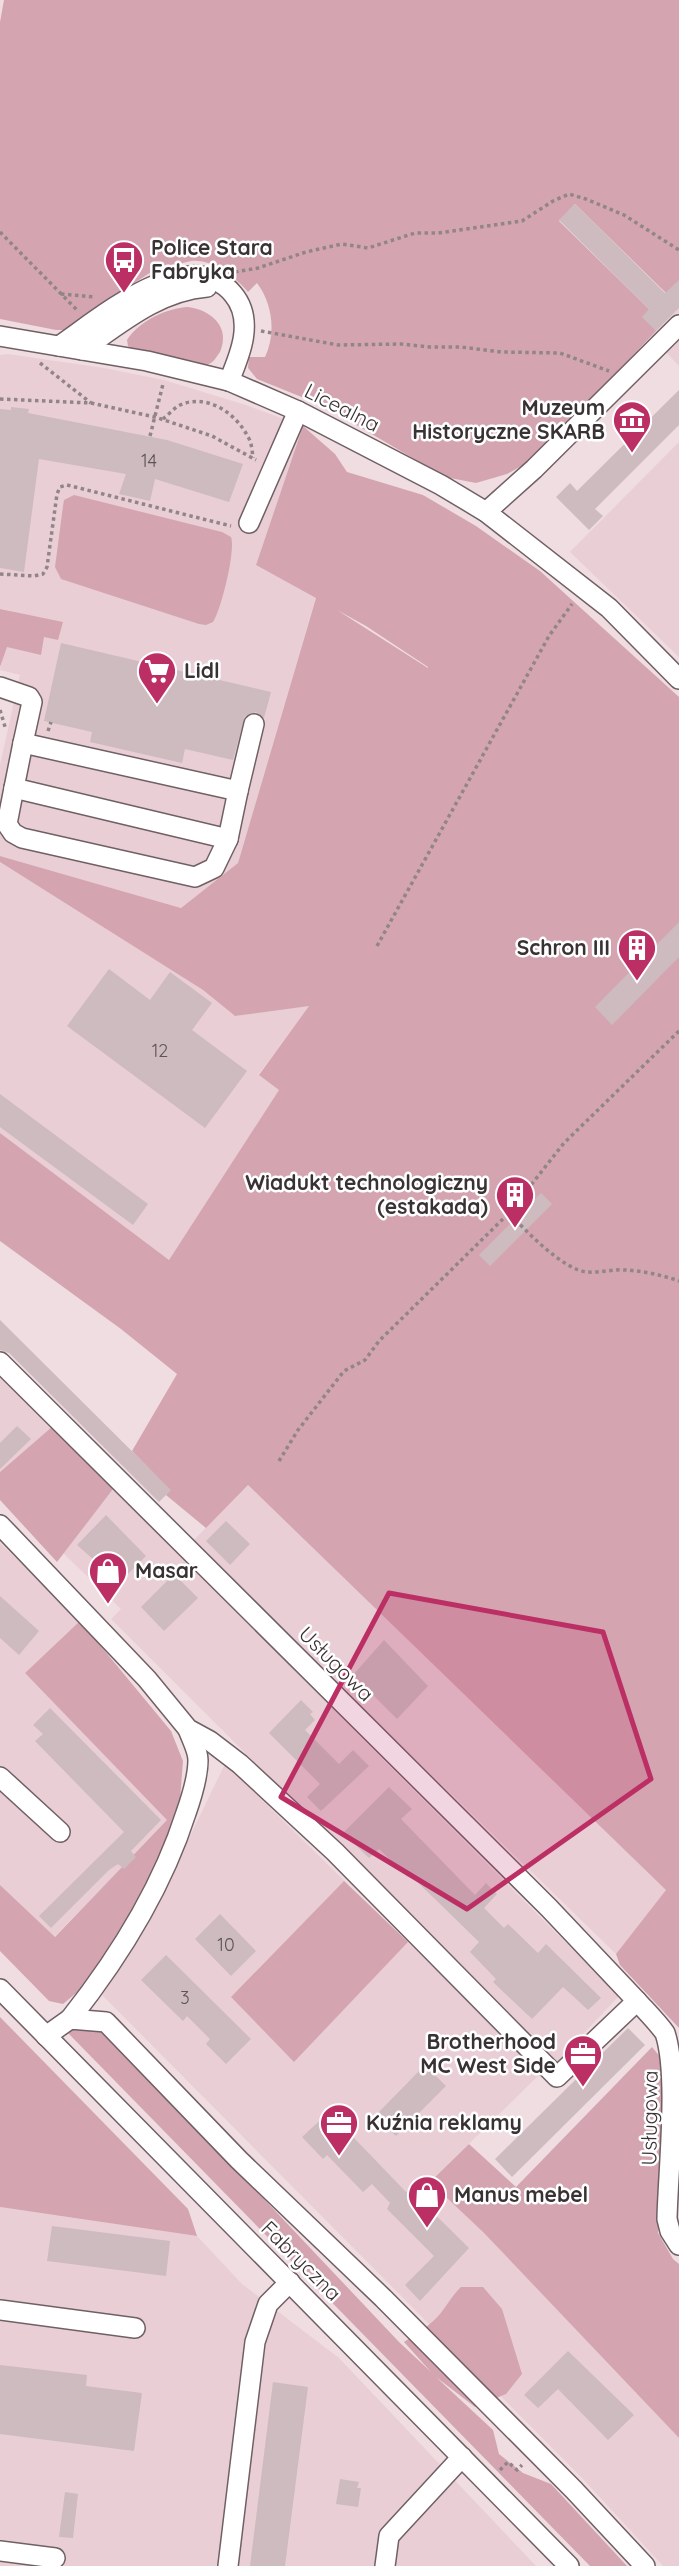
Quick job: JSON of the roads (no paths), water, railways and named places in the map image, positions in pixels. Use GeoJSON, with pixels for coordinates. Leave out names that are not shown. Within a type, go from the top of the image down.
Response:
{"type":"FeatureCollection","features":[{"type":"Feature","properties":{"kind":"street"},"geometry":{"type":"LineString","coordinates":[[59,346],[156,284],[201,276],[227,279]]}},
{"type":"Feature","properties":{"kind":"street"},"geometry":{"type":"LineString","coordinates":[[227,279],[240,305],[244,329],[240,354],[229,381]]}},
{"type":"Feature","properties":{"kind":"street"},"geometry":{"type":"LineString","coordinates":[[82,350],[160,299],[227,279]]}},
{"type":"Feature","properties":{"kind":"street"},"geometry":{"type":"LineString","coordinates":[[486,512],[534,469],[679,325]]}},
{"type":"Feature","properties":{"kind":"street","name":"Licealna"},"geometry":{"type":"LineString","coordinates":[[0,336],[147,361],[229,381],[298,411],[486,512],[609,608],[679,679]]}},
{"type":"Feature","properties":{"kind":"street"},"geometry":{"type":"LineString","coordinates":[[249,523],[298,411]]}},
{"type":"Feature","properties":{"kind":"street"},"geometry":{"type":"LineString","coordinates":[[0,687],[29,696],[32,702],[7,824],[13,833],[22,838],[195,877],[214,868],[228,839],[254,724]]}},
{"type":"Feature","properties":{"kind":"street"},"geometry":{"type":"LineString","coordinates":[[23,743],[238,791]]}},
{"type":"Feature","properties":{"kind":"street"},"geometry":{"type":"LineString","coordinates":[[14,788],[228,839]]}},
{"type":"Feature","properties":{"kind":"street","name":"Usługowa"},"geometry":{"type":"LineString","coordinates":[[0,1362],[549,1908],[666,2035],[674,2056],[677,2076],[677,2132],[667,2219],[670,2231],[679,2245]]}},
{"type":"Feature","properties":{"kind":"street"},"geometry":{"type":"LineString","coordinates":[[0,1525],[147,1679],[188,1729],[198,1758],[192,1794],[174,1850],[136,1924],[100,1981],[70,2019],[46,2036]]}},
{"type":"Feature","properties":{"kind":"street"},"geometry":{"type":"LineString","coordinates":[[188,1729],[240,1764],[335,1852],[557,2077],[637,2001]]}},
{"type":"Feature","properties":{"kind":"street"},"geometry":{"type":"LineString","coordinates":[[0,1777],[60,1832]]}},
{"type":"Feature","properties":{"kind":"street","name":"Fabryczna"},"geometry":{"type":"LineString","coordinates":[[0,1989],[565,2565]]}},
{"type":"Feature","properties":{"kind":"street"},"geometry":{"type":"LineString","coordinates":[[70,2019],[106,2022],[239,2160],[383,2298],[575,2490],[645,2566]]}},
{"type":"Feature","properties":{"kind":"street"},"geometry":{"type":"LineString","coordinates":[[228,2566],[255,2342],[268,2304],[290,2282]]}},
{"type":"Feature","properties":{"kind":"street"},"geometry":{"type":"LineString","coordinates":[[0,2310],[135,2328]]}},
{"type":"Feature","properties":{"kind":"street"},"geometry":{"type":"LineString","coordinates":[[385,2566],[389,2536],[462,2457]]}},
{"type":"Feature","properties":{"kind":"street"},"geometry":{"type":"LineString","coordinates":[[0,2551],[55,2558]]}},
{"type":"Feature","properties":{"kind":"place","name":"Police Stara Fabryka"},"geometry":{"type":"Point","coordinates":[124,294]}},
{"type":"Feature","properties":{"kind":"place","name":"Muzeum Historyczne SKARB"},"geometry":{"type":"Point","coordinates":[632,454]}},
{"type":"Feature","properties":{"kind":"place","name":"Lidl"},"geometry":{"type":"Point","coordinates":[157,705]}},
{"type":"Feature","properties":{"kind":"place","name":"Schron III"},"geometry":{"type":"Point","coordinates":[637,982]}},
{"type":"Feature","properties":{"kind":"place","name":"Wiadukt technologiczny (estakada)"},"geometry":{"type":"Point","coordinates":[515,1229]}},
{"type":"Feature","properties":{"kind":"place","name":"Masar"},"geometry":{"type":"Point","coordinates":[108,1605]}},
{"type":"Feature","properties":{"kind":"place","name":"Brotherhood MC West Side"},"geometry":{"type":"Point","coordinates":[583,2088]}},
{"type":"Feature","properties":{"kind":"place","name":"Kuźnia reklamy"},"geometry":{"type":"Point","coordinates":[339,2157]}},
{"type":"Feature","properties":{"kind":"place","name":"Manus mebel"},"geometry":{"type":"Point","coordinates":[427,2229]}}]}
